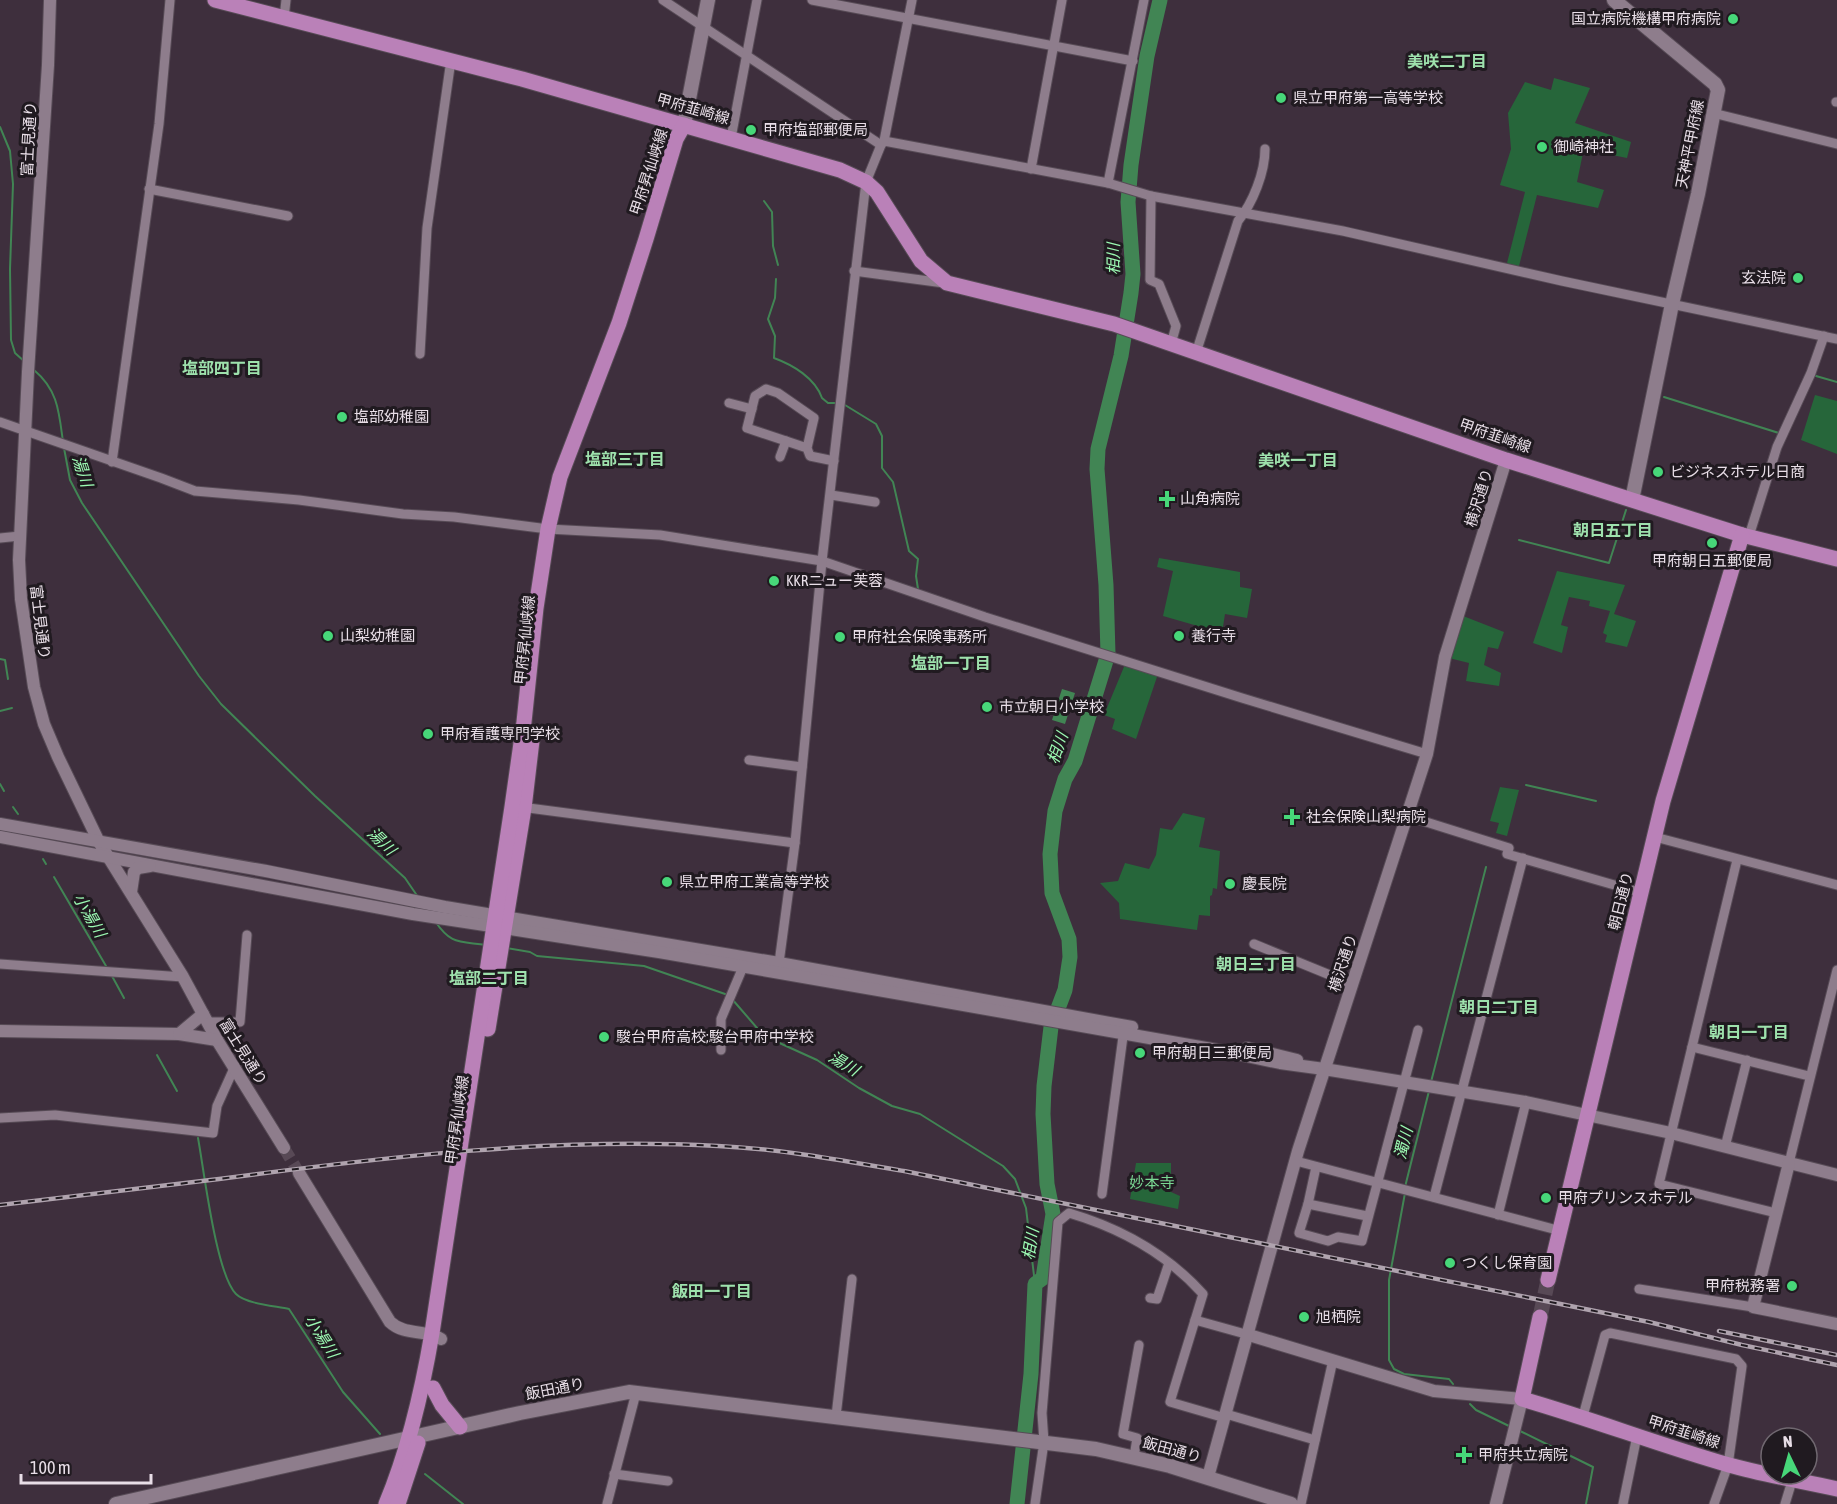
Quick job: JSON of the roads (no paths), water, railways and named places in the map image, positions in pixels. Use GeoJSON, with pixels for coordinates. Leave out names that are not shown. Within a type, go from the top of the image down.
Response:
{"type":"FeatureCollection","features":[{"type":"Feature","properties":{"kind":"main road"},"geometry":{"type":"LineString","coordinates":[[684,125],[708,0]]}},
{"type":"Feature","properties":{"kind":"main road","name":"天神平甲府線"},"geometry":{"type":"LineString","coordinates":[[1614,0],[1715,84],[1718,90],[1632,500]]}},
{"type":"Feature","properties":{"kind":"main road","name":"甲府韮崎線"},"geometry":{"type":"LineString","coordinates":[[224,1],[451,60],[840,170],[866,182],[877,192],[921,261],[947,283],[1114,324],[1506,460],[1746,535],[1837,559]]}},
{"type":"Feature","properties":{"kind":"main road","name":"甲府昇仙峡線"},"geometry":{"type":"LineString","coordinates":[[386,1504],[433,1388],[436,1336],[460,1157],[518,807],[551,529],[571,468],[641,289],[684,142],[684,125]]}},
{"type":"Feature","properties":{"kind":"main road","name":"朝日通り"},"geometry":{"type":"LineString","coordinates":[[1548,1280],[1664,801],[1746,535]]}},
{"type":"Feature","properties":{"kind":"main road"},"geometry":{"type":"LineString","coordinates":[[1522,1399],[1540,1317]]}},
{"type":"Feature","properties":{"kind":"main road","name":"甲府昇仙峡線"},"geometry":{"type":"LineString","coordinates":[[398,1504],[436,1336]]}},
{"type":"Feature","properties":{"kind":"main road"},"geometry":{"type":"LineString","coordinates":[[433,1388],[442,1405],[460,1426]]}},
{"type":"Feature","properties":{"kind":"main road","name":"飯田通り"},"geometry":{"type":"LineString","coordinates":[[116,1504],[460,1426],[607,1396],[636,1393],[1096,1449],[1208,1477],[1291,1504]]}},
{"type":"Feature","properties":{"kind":"main road","name":"甲府韮崎線"},"geometry":{"type":"LineString","coordinates":[[1522,1399],[1583,1416],[1637,1436],[1759,1473]]}},
{"type":"Feature","properties":{"kind":"main road","name":"甲府韮崎線"},"geometry":{"type":"LineString","coordinates":[[1819,1486],[1837,1489]]}},
{"type":"Feature","properties":{"kind":"street","name":"富士見通り"},"geometry":{"type":"LineString","coordinates":[[50,0],[43,162],[28,372],[20,536],[21,599],[34,687],[58,758],[99,842],[183,977],[205,1018],[284,1148]]}},
{"type":"Feature","properties":{"kind":"street"},"geometry":{"type":"LineString","coordinates":[[112,462],[159,124],[170,0]]}},
{"type":"Feature","properties":{"kind":"street"},"geometry":{"type":"LineString","coordinates":[[284,18],[286,0]]}},
{"type":"Feature","properties":{"kind":"street"},"geometry":{"type":"LineString","coordinates":[[663,0],[747,58],[882,143],[1031,169],[1109,184],[1151,196],[1352,233],[1837,339]]}},
{"type":"Feature","properties":{"kind":"street"},"geometry":{"type":"LineString","coordinates":[[731,138],[757,0]]}},
{"type":"Feature","properties":{"kind":"street"},"geometry":{"type":"LineString","coordinates":[[812,0],[1133,61]]}},
{"type":"Feature","properties":{"kind":"street"},"geometry":{"type":"LineString","coordinates":[[779,963],[795,843],[822,561],[866,182],[882,143],[912,0]]}},
{"type":"Feature","properties":{"kind":"street"},"geometry":{"type":"LineString","coordinates":[[1031,169],[1062,0]]}},
{"type":"Feature","properties":{"kind":"street"},"geometry":{"type":"LineString","coordinates":[[1109,184],[1144,0]]}},
{"type":"Feature","properties":{"kind":"street"},"geometry":{"type":"LineString","coordinates":[[420,354],[427,228],[451,60]]}},
{"type":"Feature","properties":{"kind":"street"},"geometry":{"type":"LineString","coordinates":[[1713,113],[1837,144]]}},
{"type":"Feature","properties":{"kind":"street"},"geometry":{"type":"LineString","coordinates":[[1196,353],[1238,221],[1245,212],[1265,159],[1265,149]]}},
{"type":"Feature","properties":{"kind":"street"},"geometry":{"type":"LineString","coordinates":[[149,189],[288,216]]}},
{"type":"Feature","properties":{"kind":"street"},"geometry":{"type":"LineString","coordinates":[[1151,196],[1150,280],[1159,284],[1176,326],[1171,344]]}},
{"type":"Feature","properties":{"kind":"street"},"geometry":{"type":"LineString","coordinates":[[854,271],[947,283]]}},
{"type":"Feature","properties":{"kind":"street"},"geometry":{"type":"LineString","coordinates":[[1746,535],[1777,447],[1811,373],[1824,336]]}},
{"type":"Feature","properties":{"kind":"street"},"geometry":{"type":"LineString","coordinates":[[807,448],[747,428],[755,396],[766,389],[778,393],[814,418],[807,448],[810,456],[834,461]]}},
{"type":"Feature","properties":{"kind":"street"},"geometry":{"type":"LineString","coordinates":[[729,404],[752,409]]}},
{"type":"Feature","properties":{"kind":"street"},"geometry":{"type":"LineString","coordinates":[[0,422],[195,491],[551,529],[660,535],[822,561],[1126,662],[1427,753]]}},
{"type":"Feature","properties":{"kind":"street"},"geometry":{"type":"LineString","coordinates":[[780,457],[786,441]]}},
{"type":"Feature","properties":{"kind":"street","name":"横沢通り"},"geometry":{"type":"LineString","coordinates":[[1208,1477],[1296,1161],[1427,753],[1445,657],[1506,460]]}},
{"type":"Feature","properties":{"kind":"street"},"geometry":{"type":"LineString","coordinates":[[831,495],[875,502]]}},
{"type":"Feature","properties":{"kind":"street"},"geometry":{"type":"LineString","coordinates":[[0,538],[20,536]]}},
{"type":"Feature","properties":{"kind":"street"},"geometry":{"type":"LineString","coordinates":[[749,760],[802,766]]}},
{"type":"Feature","properties":{"kind":"street"},"geometry":{"type":"LineString","coordinates":[[518,807],[795,843]]}},
{"type":"Feature","properties":{"kind":"street"},"geometry":{"type":"LineString","coordinates":[[1407,816],[1509,848],[1507,854],[1642,893]]}},
{"type":"Feature","properties":{"kind":"street"},"geometry":{"type":"LineString","coordinates":[[0,824],[266,871],[432,905],[498,934],[779,963],[1042,1015]]}},
{"type":"Feature","properties":{"kind":"street"},"geometry":{"type":"LineString","coordinates":[[0,837],[443,919],[498,934],[743,967],[1068,1019],[1280,1063],[1526,1102],[1671,1132],[1837,1176]]}},
{"type":"Feature","properties":{"kind":"street"},"geometry":{"type":"LineString","coordinates":[[1655,837],[1837,885]]}},
{"type":"Feature","properties":{"kind":"street"},"geometry":{"type":"LineString","coordinates":[[1434,1197],[1523,858]]}},
{"type":"Feature","properties":{"kind":"street"},"geometry":{"type":"LineString","coordinates":[[1737,860],[1659,1184],[1776,1213]]}},
{"type":"Feature","properties":{"kind":"street"},"geometry":{"type":"LineString","coordinates":[[131,892],[134,872],[138,868],[154,866]]}},
{"type":"Feature","properties":{"kind":"street"},"geometry":{"type":"LineString","coordinates":[[179,1034],[205,1018],[240,1022],[247,935]]}},
{"type":"Feature","properties":{"kind":"street"},"geometry":{"type":"LineString","coordinates":[[1254,944],[1352,984]]}},
{"type":"Feature","properties":{"kind":"street"},"geometry":{"type":"LineString","coordinates":[[0,964],[183,977]]}},
{"type":"Feature","properties":{"kind":"street"},"geometry":{"type":"LineString","coordinates":[[721,1050],[721,1019],[743,967]]}},
{"type":"Feature","properties":{"kind":"street"},"geometry":{"type":"LineString","coordinates":[[1753,1307],[1837,970]]}},
{"type":"Feature","properties":{"kind":"street"},"geometry":{"type":"LineString","coordinates":[[1102,1194],[1124,1029]]}},
{"type":"Feature","properties":{"kind":"street"},"geometry":{"type":"LineString","coordinates":[[1316,1167],[1299,1233],[1328,1241],[1338,1237],[1362,1241],[1418,1030]]}},
{"type":"Feature","properties":{"kind":"street"},"geometry":{"type":"LineString","coordinates":[[0,1031],[179,1034],[218,1040]]}},
{"type":"Feature","properties":{"kind":"street"},"geometry":{"type":"LineString","coordinates":[[1692,1047],[1809,1076]]}},
{"type":"Feature","properties":{"kind":"street"},"geometry":{"type":"LineString","coordinates":[[1725,1147],[1747,1060]]}},
{"type":"Feature","properties":{"kind":"street"},"geometry":{"type":"LineString","coordinates":[[0,1118],[55,1115],[213,1133],[217,1106],[235,1066]]}},
{"type":"Feature","properties":{"kind":"street"},"geometry":{"type":"LineString","coordinates":[[1498,1215],[1526,1102]]}},
{"type":"Feature","properties":{"kind":"street"},"geometry":{"type":"LineString","coordinates":[[1296,1161],[1561,1231]]}},
{"type":"Feature","properties":{"kind":"street"},"geometry":{"type":"LineString","coordinates":[[299,1173],[390,1322],[410,1332],[436,1336]]}},
{"type":"Feature","properties":{"kind":"street"},"geometry":{"type":"LineString","coordinates":[[1308,1204],[1367,1216]]}},
{"type":"Feature","properties":{"kind":"street"},"geometry":{"type":"LineString","coordinates":[[1035,1504],[1043,1442],[1042,1413],[1058,1222],[1069,1214],[1095,1221],[1159,1255],[1203,1294],[1170,1402],[1315,1440]]}},
{"type":"Feature","properties":{"kind":"street"},"geometry":{"type":"LineString","coordinates":[[1150,1298],[1157,1299],[1169,1263]]}},
{"type":"Feature","properties":{"kind":"street"},"geometry":{"type":"LineString","coordinates":[[836,1416],[852,1278]]}},
{"type":"Feature","properties":{"kind":"street"},"geometry":{"type":"LineString","coordinates":[[1639,1289],[1753,1307],[1837,1324]]}},
{"type":"Feature","properties":{"kind":"street"},"geometry":{"type":"LineString","coordinates":[[1195,1320],[1434,1391],[1522,1399],[1496,1504]]}},
{"type":"Feature","properties":{"kind":"street"},"geometry":{"type":"LineString","coordinates":[[1583,1416],[1605,1335],[1610,1333],[1736,1359],[1742,1366],[1728,1465],[1714,1504]]}},
{"type":"Feature","properties":{"kind":"street"},"geometry":{"type":"LineString","coordinates":[[1134,1457],[1137,1438],[1123,1434],[1140,1345]]}},
{"type":"Feature","properties":{"kind":"street"},"geometry":{"type":"LineString","coordinates":[[1300,1504],[1333,1360]]}},
{"type":"Feature","properties":{"kind":"street"},"geometry":{"type":"LineString","coordinates":[[607,1504],[636,1393]]}},
{"type":"Feature","properties":{"kind":"street"},"geometry":{"type":"LineString","coordinates":[[1623,1504],[1637,1436]]}},
{"type":"Feature","properties":{"kind":"street"},"geometry":{"type":"LineString","coordinates":[[614,1474],[668,1481]]}},
{"type":"Feature","properties":{"kind":"street"},"geometry":{"type":"LineString","coordinates":[[1785,1504],[1790,1486]]}},
{"type":"Feature","properties":{"kind":"waterway","name":"相川"},"geometry":{"type":"LineString","coordinates":[[1017,1504],[1031,1374],[1035,1284],[1043,1278],[1053,1214],[1047,1184],[1043,1114],[1044,1086],[1051,1027],[1065,990],[1070,957],[1069,939],[1052,893],[1050,854],[1055,811],[1065,779],[1075,761],[1108,654],[1106,585],[1097,469],[1098,449],[1121,356],[1131,293],[1133,274],[1128,202],[1131,165],[1147,56],[1160,0]]}},
{"type":"Feature","properties":{"kind":"waterway","name":"湯川"},"geometry":{"type":"LineString","coordinates":[[0,127],[10,151],[13,184],[10,269],[11,340],[15,353],[25,362]]}},
{"type":"Feature","properties":{"kind":"waterway"},"geometry":{"type":"LineString","coordinates":[[764,201],[772,212],[773,246],[778,265]]}},
{"type":"Feature","properties":{"kind":"waterway"},"geometry":{"type":"LineString","coordinates":[[776,279],[775,298],[768,319],[775,336],[774,358],[789,364],[809,378],[828,403],[836,403]]}},
{"type":"Feature","properties":{"kind":"waterway","name":"湯川"},"geometry":{"type":"LineString","coordinates":[[34,370],[53,394],[63,442]]}},
{"type":"Feature","properties":{"kind":"waterway"},"geometry":{"type":"LineString","coordinates":[[1816,376],[1837,382]]}},
{"type":"Feature","properties":{"kind":"waterway"},"geometry":{"type":"LineString","coordinates":[[1664,397],[1782,434]]}},
{"type":"Feature","properties":{"kind":"waterway"},"geometry":{"type":"LineString","coordinates":[[845,405],[876,424],[882,436],[882,468],[893,482],[909,551],[918,559],[916,576],[918,589]]}},
{"type":"Feature","properties":{"kind":"waterway","name":"湯川"},"geometry":{"type":"LineString","coordinates":[[64,448],[70,480],[82,503],[199,676],[221,704],[315,796],[405,878],[418,897]]}},
{"type":"Feature","properties":{"kind":"waterway"},"geometry":{"type":"LineString","coordinates":[[1519,540],[1609,563],[1626,510]]}},
{"type":"Feature","properties":{"kind":"waterway","name":"小湯川"},"geometry":{"type":"LineString","coordinates":[[0,659],[5,660],[8,679]]}},
{"type":"Feature","properties":{"kind":"waterway","name":"小湯川"},"geometry":{"type":"LineString","coordinates":[[0,711],[12,708]]}},
{"type":"Feature","properties":{"kind":"waterway","name":"小湯川"},"geometry":{"type":"LineString","coordinates":[[0,784],[4,791]]}},
{"type":"Feature","properties":{"kind":"waterway"},"geometry":{"type":"LineString","coordinates":[[1526,785],[1596,801]]}},
{"type":"Feature","properties":{"kind":"waterway","name":"小湯川"},"geometry":{"type":"LineString","coordinates":[[13,807],[18,814]]}},
{"type":"Feature","properties":{"kind":"waterway","name":"小湯川"},"geometry":{"type":"LineString","coordinates":[[43,859],[46,864]]}},
{"type":"Feature","properties":{"kind":"waterway","name":"濁川"},"geometry":{"type":"LineString","coordinates":[[1431,1082],[1486,867]]}},
{"type":"Feature","properties":{"kind":"waterway","name":"小湯川"},"geometry":{"type":"LineString","coordinates":[[54,877],[106,966]]}},
{"type":"Feature","properties":{"kind":"waterway","name":"湯川"},"geometry":{"type":"LineString","coordinates":[[435,921],[451,938],[486,945]]}},
{"type":"Feature","properties":{"kind":"waterway","name":"湯川"},"geometry":{"type":"LineString","coordinates":[[506,948],[530,952],[537,956],[644,966],[728,995]]}},
{"type":"Feature","properties":{"kind":"waterway","name":"小湯川"},"geometry":{"type":"LineString","coordinates":[[112,976],[124,998]]}},
{"type":"Feature","properties":{"kind":"waterway","name":"湯川"},"geometry":{"type":"LineString","coordinates":[[732,999],[764,1036],[817,1060],[859,1088],[892,1106],[920,1114],[1003,1166],[1015,1179],[1026,1208],[1035,1284]]}},
{"type":"Feature","properties":{"kind":"waterway","name":"小湯川"},"geometry":{"type":"LineString","coordinates":[[157,1055],[177,1091]]}},
{"type":"Feature","properties":{"kind":"waterway","name":"濁川"},"geometry":{"type":"LineString","coordinates":[[1405,1187],[1429,1091]]}},
{"type":"Feature","properties":{"kind":"waterway","name":"小湯川"},"geometry":{"type":"LineString","coordinates":[[198,1138],[217,1244],[229,1283],[236,1294],[247,1300],[289,1309],[343,1392],[380,1434]]}},
{"type":"Feature","properties":{"kind":"waterway","name":"濁川"},"geometry":{"type":"LineString","coordinates":[[1405,1193],[1389,1280],[1389,1360],[1394,1369],[1404,1374],[1449,1379],[1453,1384]]}},
{"type":"Feature","properties":{"kind":"waterway","name":"濁川"},"geometry":{"type":"LineString","coordinates":[[1470,1404],[1476,1410],[1509,1426]]}},
{"type":"Feature","properties":{"kind":"waterway","name":"濁川"},"geometry":{"type":"LineString","coordinates":[[1520,1431],[1593,1467],[1586,1504]]}},
{"type":"Feature","properties":{"kind":"waterway","name":"小湯川"},"geometry":{"type":"LineString","coordinates":[[425,1474],[463,1504]]}},
{"type":"Feature","properties":{"kind":"tunnel"},"geometry":{"type":"LineString","coordinates":[[284,1148],[299,1173]]}},
{"type":"Feature","properties":{"kind":"tunnel"},"geometry":{"type":"LineString","coordinates":[[1540,1317],[1548,1280]]}},
{"type":"Feature","properties":{"kind":"railway"},"geometry":{"type":"LineString","coordinates":[[0,1205],[344,1163],[468,1151],[593,1144],[718,1146],[766,1150],[909,1172],[1649,1322],[1837,1365]]}},
{"type":"Feature","properties":{"kind":"railway"},"geometry":{"type":"LineString","coordinates":[[1719,1331],[1837,1355]]}},
{"type":"Feature","properties":{"kind":"place","name":"国立病院機構甲府病院"},"geometry":{"type":"Point","coordinates":[1733,19]}},
{"type":"Feature","properties":{"kind":"place","name":"県立甲府第一高等学校"},"geometry":{"type":"Point","coordinates":[1281,98]}},
{"type":"Feature","properties":{"kind":"place","name":"甲府塩部郵便局"},"geometry":{"type":"Point","coordinates":[751,130]}},
{"type":"Feature","properties":{"kind":"place","name":"御崎神社"},"geometry":{"type":"Point","coordinates":[1542,147]}},
{"type":"Feature","properties":{"kind":"place","name":"玄法院"},"geometry":{"type":"Point","coordinates":[1798,278]}},
{"type":"Feature","properties":{"kind":"place","name":"塩部幼稚園"},"geometry":{"type":"Point","coordinates":[342,417]}},
{"type":"Feature","properties":{"kind":"place","name":"ビジネスホテル日商"},"geometry":{"type":"Point","coordinates":[1658,472]}},
{"type":"Feature","properties":{"kind":"place","name":"山角病院"},"geometry":{"type":"Point","coordinates":[1167,499]}},
{"type":"Feature","properties":{"kind":"place","name":"甲府朝日五郵便局"},"geometry":{"type":"Point","coordinates":[1712,543]}},
{"type":"Feature","properties":{"kind":"place","name":"KKRニュー芙蓉"},"geometry":{"type":"Point","coordinates":[774,581]}},
{"type":"Feature","properties":{"kind":"place","name":"山梨幼稚園"},"geometry":{"type":"Point","coordinates":[328,636]}},
{"type":"Feature","properties":{"kind":"place","name":"養行寺"},"geometry":{"type":"Point","coordinates":[1179,636]}},
{"type":"Feature","properties":{"kind":"place","name":"甲府社会保険事務所"},"geometry":{"type":"Point","coordinates":[840,637]}},
{"type":"Feature","properties":{"kind":"place","name":"市立朝日小学校"},"geometry":{"type":"Point","coordinates":[987,707]}},
{"type":"Feature","properties":{"kind":"place","name":"甲府看護専門学校"},"geometry":{"type":"Point","coordinates":[428,734]}},
{"type":"Feature","properties":{"kind":"place","name":"社会保険山梨病院"},"geometry":{"type":"Point","coordinates":[1292,817]}},
{"type":"Feature","properties":{"kind":"place","name":"県立甲府工業高等学校"},"geometry":{"type":"Point","coordinates":[667,882]}},
{"type":"Feature","properties":{"kind":"place","name":"慶長院"},"geometry":{"type":"Point","coordinates":[1230,884]}},
{"type":"Feature","properties":{"kind":"place","name":"駿台甲府高校;駿台甲府中学校"},"geometry":{"type":"Point","coordinates":[604,1037]}},
{"type":"Feature","properties":{"kind":"place","name":"甲府朝日三郵便局"},"geometry":{"type":"Point","coordinates":[1140,1053]}},
{"type":"Feature","properties":{"kind":"place","name":"甲府プリンスホテル"},"geometry":{"type":"Point","coordinates":[1546,1198]}},
{"type":"Feature","properties":{"kind":"place","name":"つくし保育園"},"geometry":{"type":"Point","coordinates":[1450,1263]}},
{"type":"Feature","properties":{"kind":"place","name":"甲府税務署"},"geometry":{"type":"Point","coordinates":[1792,1286]}},
{"type":"Feature","properties":{"kind":"place","name":"旭栖院"},"geometry":{"type":"Point","coordinates":[1304,1317]}},
{"type":"Feature","properties":{"kind":"place","name":"甲府共立病院"},"geometry":{"type":"Point","coordinates":[1464,1455]}},
{"type":"Feature","properties":{"kind":"district","name":"美咲二丁目"},"geometry":{"type":"Point","coordinates":[1447,61]}},
{"type":"Feature","properties":{"kind":"district","name":"塩部四丁目"},"geometry":{"type":"Point","coordinates":[222,368]}},
{"type":"Feature","properties":{"kind":"district","name":"塩部三丁目"},"geometry":{"type":"Point","coordinates":[625,459]}},
{"type":"Feature","properties":{"kind":"district","name":"美咲一丁目"},"geometry":{"type":"Point","coordinates":[1298,460]}},
{"type":"Feature","properties":{"kind":"district","name":"朝日五丁目"},"geometry":{"type":"Point","coordinates":[1613,530]}},
{"type":"Feature","properties":{"kind":"district","name":"塩部一丁目"},"geometry":{"type":"Point","coordinates":[951,663]}},
{"type":"Feature","properties":{"kind":"district","name":"朝日三丁目"},"geometry":{"type":"Point","coordinates":[1256,964]}},
{"type":"Feature","properties":{"kind":"district","name":"塩部二丁目"},"geometry":{"type":"Point","coordinates":[489,978]}},
{"type":"Feature","properties":{"kind":"district","name":"朝日二丁目"},"geometry":{"type":"Point","coordinates":[1499,1007]}},
{"type":"Feature","properties":{"kind":"district","name":"朝日一丁目"},"geometry":{"type":"Point","coordinates":[1749,1032]}},
{"type":"Feature","properties":{"kind":"district","name":"飯田一丁目"},"geometry":{"type":"Point","coordinates":[712,1291]}},
{"type":"Feature","properties":{"kind":"park label","name":"妙本寺"},"geometry":{"type":"Point","coordinates":[1152,1183]}}]}
